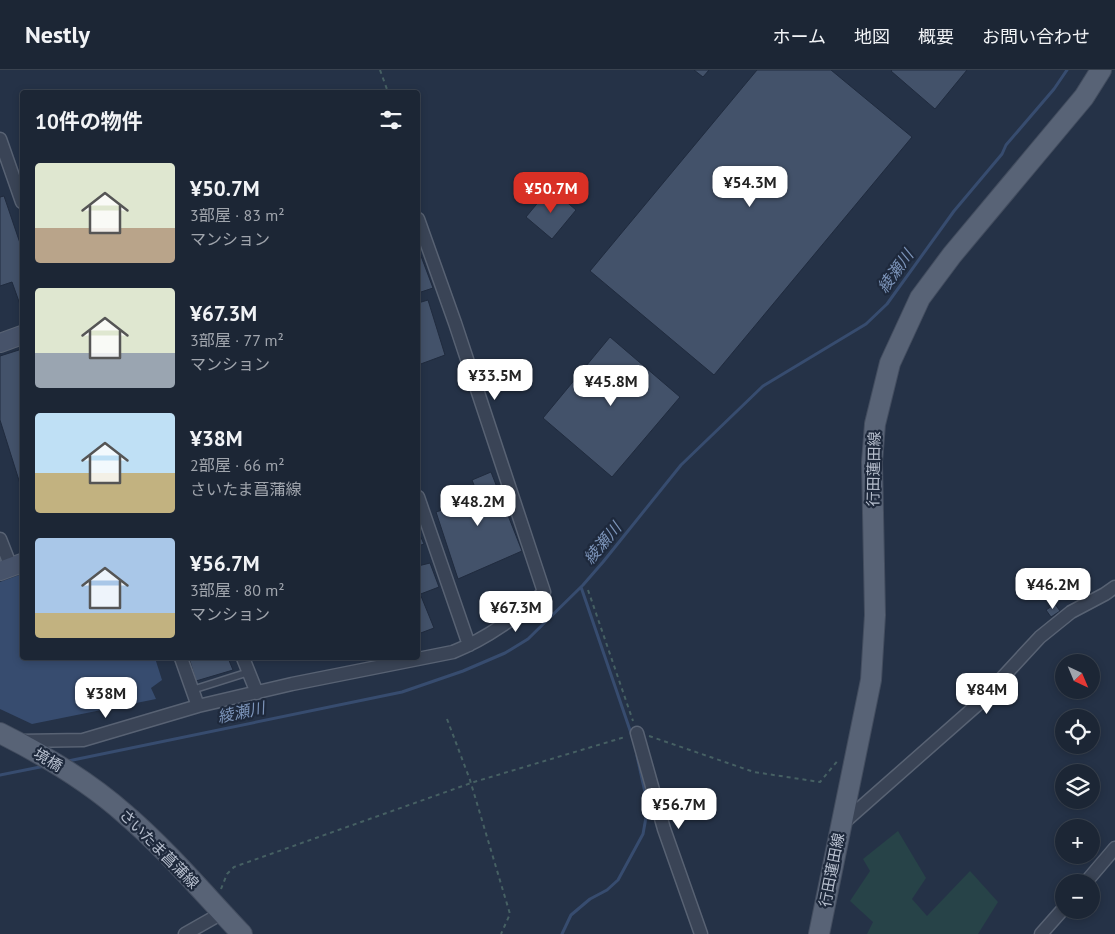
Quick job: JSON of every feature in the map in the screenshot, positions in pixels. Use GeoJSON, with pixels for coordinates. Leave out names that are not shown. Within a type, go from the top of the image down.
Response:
{"type":"FeatureCollection","features":[{"type":"Feature","properties":{"kind":"main road","name":"行田蓮田線"},"geometry":{"type":"LineString","coordinates":[[819,934],[871,680],[874,615],[872,462],[875,424],[890,363],[920,298],[952,255],[1084,97],[1101,70]]}},
{"type":"Feature","properties":{"kind":"main road","name":"境橋"},"geometry":{"type":"LineString","coordinates":[[15,741],[69,772]]}},
{"type":"Feature","properties":{"kind":"main road","name":"さいたま菖蒲線"},"geometry":{"type":"LineString","coordinates":[[69,772],[126,814],[242,934]]}},
{"type":"Feature","properties":{"kind":"street"},"geometry":{"type":"LineString","coordinates":[[0,139],[20,191]]}},
{"type":"Feature","properties":{"kind":"street"},"geometry":{"type":"LineString","coordinates":[[420,225],[455,323],[544,592],[517,616],[491,634],[453,652],[420,659]]}},
{"type":"Feature","properties":{"kind":"street"},"geometry":{"type":"LineString","coordinates":[[0,343],[20,336]]}},
{"type":"Feature","properties":{"kind":"street"},"geometry":{"type":"LineString","coordinates":[[420,503],[470,645]]}},
{"type":"Feature","properties":{"kind":"street"},"geometry":{"type":"LineString","coordinates":[[0,538],[11,567]]}},
{"type":"Feature","properties":{"kind":"street"},"geometry":{"type":"LineString","coordinates":[[842,824],[977,705],[1040,637],[1071,612],[1115,587]]}},
{"type":"Feature","properties":{"kind":"street"},"geometry":{"type":"LineString","coordinates":[[182,660],[198,706]]}},
{"type":"Feature","properties":{"kind":"street"},"geometry":{"type":"LineString","coordinates":[[244,660],[257,693]]}},
{"type":"Feature","properties":{"kind":"street"},"geometry":{"type":"LineString","coordinates":[[15,741],[83,740],[198,706],[415,660]]}},
{"type":"Feature","properties":{"kind":"street"},"geometry":{"type":"LineString","coordinates":[[637,733],[664,829],[701,934]]}},
{"type":"Feature","properties":{"kind":"street"},"geometry":{"type":"LineString","coordinates":[[1093,874],[1115,848]]}},
{"type":"Feature","properties":{"kind":"street"},"geometry":{"type":"LineString","coordinates":[[185,934],[219,909]]}},
{"type":"Feature","properties":{"kind":"street"},"geometry":{"type":"LineString","coordinates":[[1042,934],[1055,919]]}},
{"type":"Feature","properties":{"kind":"lane"},"geometry":{"type":"LineString","coordinates":[[192,690],[249,672]]}},
{"type":"Feature","properties":{"kind":"path"},"geometry":{"type":"LineString","coordinates":[[380,70],[387,90]]}},
{"type":"Feature","properties":{"kind":"path"},"geometry":{"type":"LineString","coordinates":[[588,590],[637,733]]}},
{"type":"Feature","properties":{"kind":"path"},"geometry":{"type":"LineString","coordinates":[[447,719],[470,780],[510,914],[501,934]]}},
{"type":"Feature","properties":{"kind":"path"},"geometry":{"type":"LineString","coordinates":[[219,909],[227,874],[234,867],[474,782],[637,733],[754,772],[820,782],[843,754]]}},
{"type":"Feature","properties":{"kind":"green space"},"geometry":{"type":"Polygon","coordinates":[[[898,831],[926,878],[912,899],[927,916],[970,871],[998,902],[978,934],[867,934],[873,922],[850,901],[870,871],[863,859],[898,831]]]}},
{"type":"Feature","properties":{"kind":"water"},"geometry":{"type":"Polygon","coordinates":[[[20,575],[20,660],[156,660],[162,680],[151,688],[156,699],[32,724],[0,709],[0,582],[20,575]]]}},
{"type":"Feature","properties":{"kind":"building"},"geometry":{"type":"Polygon","coordinates":[[[694,70],[709,70],[703,77],[694,70]]]}},
{"type":"Feature","properties":{"kind":"building"},"geometry":{"type":"Polygon","coordinates":[[[757,70],[831,70],[912,137],[714,375],[590,271],[757,70]]]}},
{"type":"Feature","properties":{"kind":"building"},"geometry":{"type":"Polygon","coordinates":[[[892,70],[967,70],[935,109],[892,70]]]}},
{"type":"Feature","properties":{"kind":"building"},"geometry":{"type":"Polygon","coordinates":[[[550,188],[576,210],[552,239],[526,217],[550,188]]]}},
{"type":"Feature","properties":{"kind":"building"},"geometry":{"type":"Polygon","coordinates":[[[4,196],[20,243],[20,304],[12,282],[0,286],[0,197],[4,196]]]}},
{"type":"Feature","properties":{"kind":"building"},"geometry":{"type":"Polygon","coordinates":[[[420,253],[433,288],[420,292],[420,253]]]}},
{"type":"Feature","properties":{"kind":"building"},"geometry":{"type":"Polygon","coordinates":[[[428,300],[445,355],[420,364],[420,302],[428,300]]]}},
{"type":"Feature","properties":{"kind":"building"},"geometry":{"type":"Polygon","coordinates":[[[610,337],[680,397],[612,477],[543,418],[610,337]]]}},
{"type":"Feature","properties":{"kind":"building"},"geometry":{"type":"Polygon","coordinates":[[[20,350],[20,484],[0,420],[0,356],[20,350]]]}},
{"type":"Feature","properties":{"kind":"building"},"geometry":{"type":"Polygon","coordinates":[[[491,472],[522,551],[458,579],[436,512],[451,507],[447,496],[474,485],[472,480],[491,472]]]}},
{"type":"Feature","properties":{"kind":"building"},"geometry":{"type":"Polygon","coordinates":[[[420,535],[424,544],[420,545],[420,535]]]}},
{"type":"Feature","properties":{"kind":"building"},"geometry":{"type":"Polygon","coordinates":[[[430,563],[439,587],[420,594],[420,566],[430,563]]]}},
{"type":"Feature","properties":{"kind":"building"},"geometry":{"type":"Polygon","coordinates":[[[420,596],[434,628],[420,633],[420,596]]]}},
{"type":"Feature","properties":{"kind":"building"},"geometry":{"type":"Polygon","coordinates":[[[1055,604],[1060,611],[1051,617],[1046,610],[1055,604]]]}},
{"type":"Feature","properties":{"kind":"building"},"geometry":{"type":"Polygon","coordinates":[[[190,660],[229,660],[233,670],[196,681],[190,660]]]}},
{"type":"Feature","properties":{"kind":"waterway","name":"綾瀬川"},"geometry":{"type":"LineString","coordinates":[[68,761],[402,692],[463,671],[505,653],[528,639],[583,585],[681,465],[763,386],[866,324],[887,304],[954,211],[1002,154],[1006,145],[1054,89],[1067,70]]}},
{"type":"Feature","properties":{"kind":"waterway"},"geometry":{"type":"LineString","coordinates":[[581,587],[632,736]]}},
{"type":"Feature","properties":{"kind":"waterway"},"geometry":{"type":"LineString","coordinates":[[562,934],[571,915],[618,880],[643,834],[648,806],[637,756]]}},
{"type":"Feature","properties":{"kind":"waterway","name":"綾瀬川"},"geometry":{"type":"LineString","coordinates":[[0,775],[45,766]]}}]}
